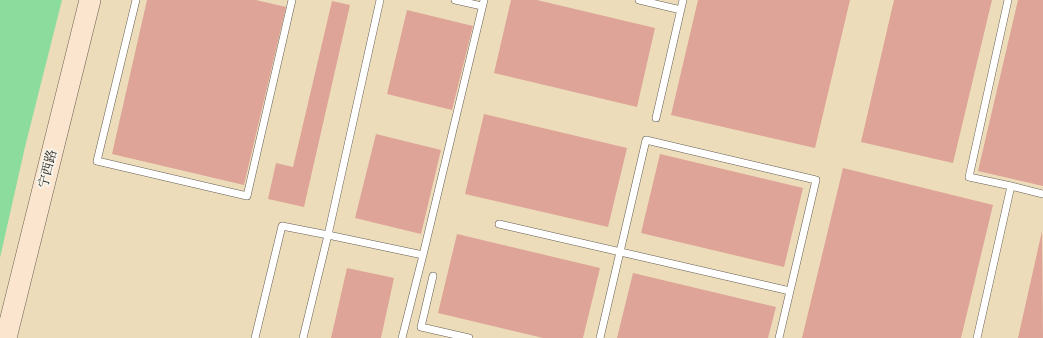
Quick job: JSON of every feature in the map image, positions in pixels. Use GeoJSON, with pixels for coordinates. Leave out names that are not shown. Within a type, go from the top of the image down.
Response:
{"type":"FeatureCollection","features":[{"type":"Feature","properties":{"kind":"main road","name":"宁西路"},"geometry":{"type":"LineString","coordinates":[[6,338],[90,0]]}},
{"type":"Feature","properties":{"kind":"lane"},"geometry":{"type":"LineString","coordinates":[[136,0],[97,161],[247,196],[292,0]]}},
{"type":"Feature","properties":{"kind":"lane"},"geometry":{"type":"LineString","coordinates":[[303,338],[328,234],[380,0]]}},
{"type":"Feature","properties":{"kind":"lane"},"geometry":{"type":"LineString","coordinates":[[402,338],[483,3],[455,0]]}},
{"type":"Feature","properties":{"kind":"lane"},"geometry":{"type":"LineString","coordinates":[[639,0],[681,10]]}},
{"type":"Feature","properties":{"kind":"lane"},"geometry":{"type":"LineString","coordinates":[[656,118],[683,0]]}},
{"type":"Feature","properties":{"kind":"lane"},"geometry":{"type":"LineString","coordinates":[[1008,0],[969,177],[1043,194]]}},
{"type":"Feature","properties":{"kind":"lane"},"geometry":{"type":"LineString","coordinates":[[600,338],[646,140],[816,180],[779,338]]}},
{"type":"Feature","properties":{"kind":"lane"},"geometry":{"type":"LineString","coordinates":[[977,338],[1011,186]]}},
{"type":"Feature","properties":{"kind":"lane"},"geometry":{"type":"LineString","coordinates":[[499,224],[790,292]]}},
{"type":"Feature","properties":{"kind":"lane"},"geometry":{"type":"LineString","coordinates":[[255,338],[282,226],[328,234],[423,255]]}},
{"type":"Feature","properties":{"kind":"lane"},"geometry":{"type":"LineString","coordinates":[[433,276],[421,327],[469,338]]}},
{"type":"Feature","properties":{"kind":"green space"},"geometry":{"type":"Polygon","coordinates":[[[0,0],[62,0],[25,147],[0,258],[0,0]]]}},
{"type":"Feature","properties":{"kind":"building"},"geometry":{"type":"Polygon","coordinates":[[[147,0],[256,0],[286,7],[244,185],[112,154],[147,0]]]}},
{"type":"Feature","properties":{"kind":"building"},"geometry":{"type":"Polygon","coordinates":[[[511,0],[537,0],[655,28],[637,107],[494,73],[511,0]]]}},
{"type":"Feature","properties":{"kind":"building"},"geometry":{"type":"Polygon","coordinates":[[[698,0],[850,0],[815,148],[671,115],[698,0]]]}},
{"type":"Feature","properties":{"kind":"building"},"geometry":{"type":"Polygon","coordinates":[[[894,0],[992,0],[953,163],[861,142],[894,0]]]}},
{"type":"Feature","properties":{"kind":"building"},"geometry":{"type":"Polygon","coordinates":[[[1018,0],[1043,0],[1043,186],[978,171],[1018,0]]]}},
{"type":"Feature","properties":{"kind":"building"},"geometry":{"type":"Polygon","coordinates":[[[332,1],[350,5],[304,207],[268,199],[276,163],[293,167],[332,1]]]}},
{"type":"Feature","properties":{"kind":"building"},"geometry":{"type":"Polygon","coordinates":[[[407,10],[473,26],[452,110],[387,94],[407,10]]]}},
{"type":"Feature","properties":{"kind":"building"},"geometry":{"type":"Polygon","coordinates":[[[484,114],[627,148],[608,227],[465,194],[484,114]]]}},
{"type":"Feature","properties":{"kind":"building"},"geometry":{"type":"Polygon","coordinates":[[[376,134],[441,150],[421,234],[355,218],[376,134]]]}},
{"type":"Feature","properties":{"kind":"building"},"geometry":{"type":"Polygon","coordinates":[[[660,154],[803,188],[784,267],[641,233],[660,154]]]}},
{"type":"Feature","properties":{"kind":"building"},"geometry":{"type":"Polygon","coordinates":[[[843,168],[993,205],[961,338],[802,338],[843,168]]]}},
{"type":"Feature","properties":{"kind":"building"},"geometry":{"type":"Polygon","coordinates":[[[1042,231],[1043,338],[1018,338],[1042,231]]]}},
{"type":"Feature","properties":{"kind":"building"},"geometry":{"type":"Polygon","coordinates":[[[457,234],[600,268],[583,338],[543,338],[438,313],[457,234]]]}},
{"type":"Feature","properties":{"kind":"building"},"geometry":{"type":"Polygon","coordinates":[[[347,268],[394,278],[381,338],[331,338],[347,268]]]}},
{"type":"Feature","properties":{"kind":"building"},"geometry":{"type":"Polygon","coordinates":[[[633,273],[776,307],[768,338],[617,338],[633,273]]]}}]}
